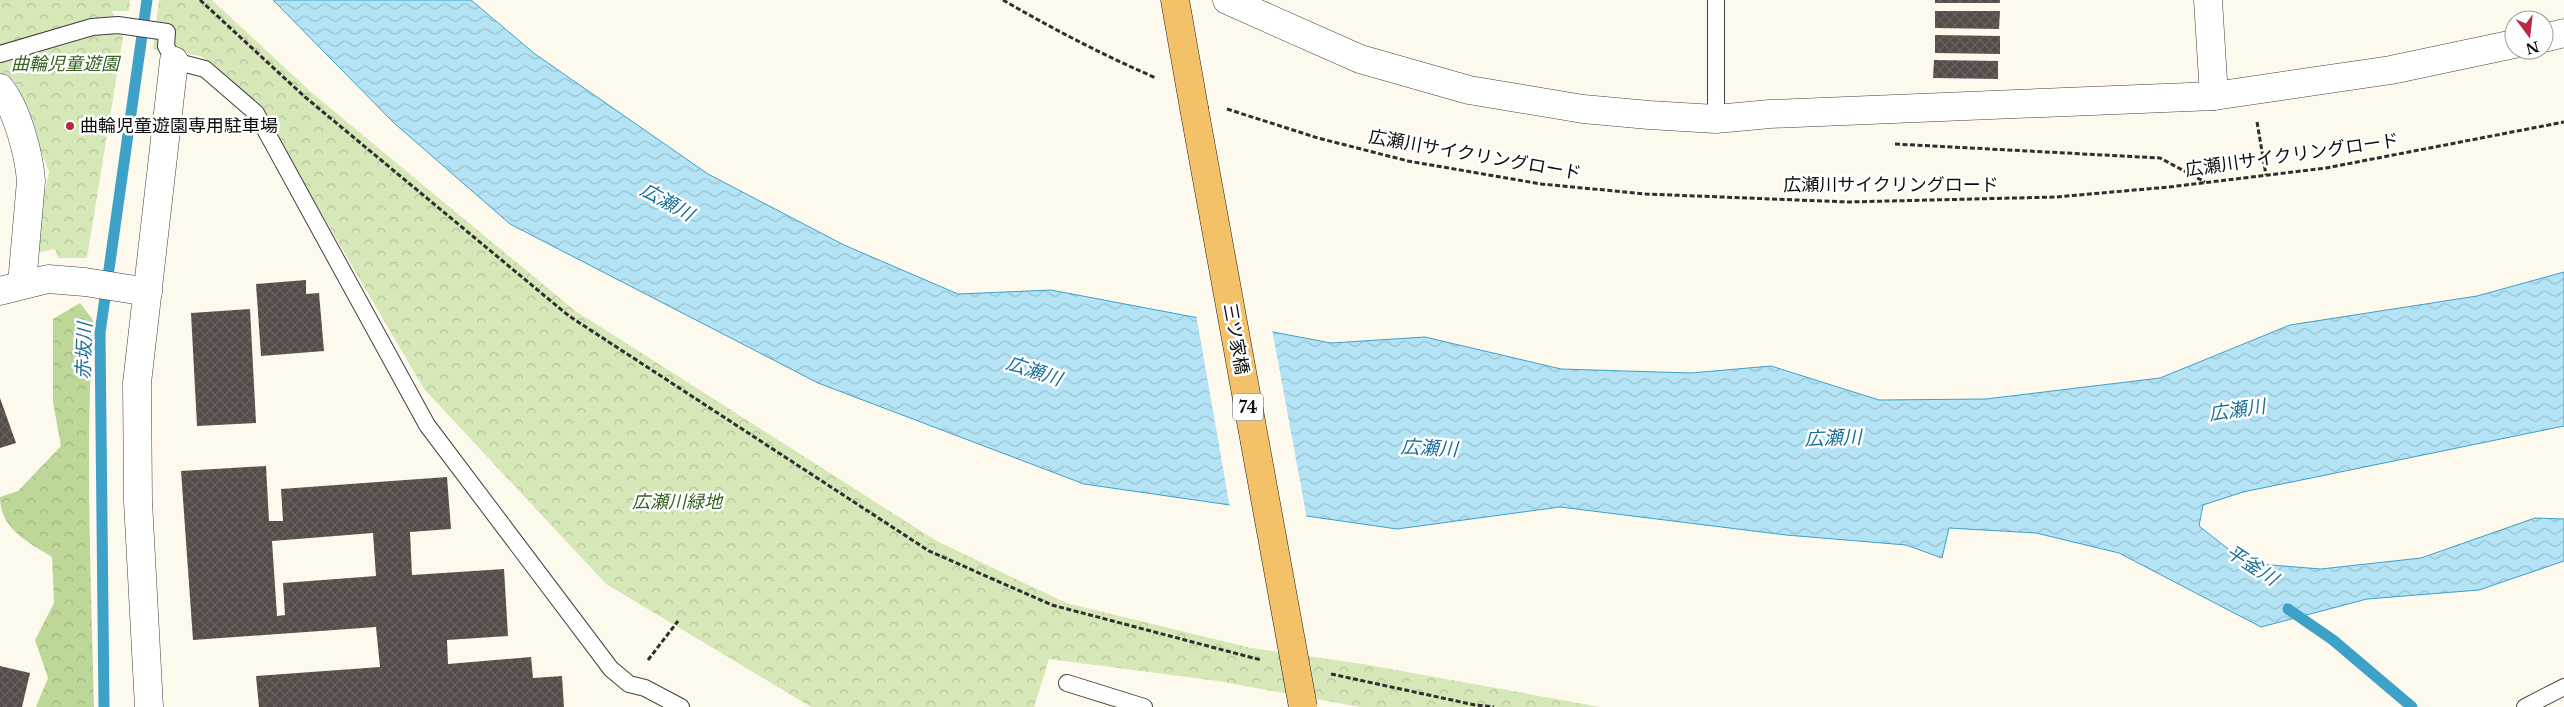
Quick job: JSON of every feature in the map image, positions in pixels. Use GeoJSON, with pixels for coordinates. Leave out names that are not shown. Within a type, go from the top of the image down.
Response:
{"type":"FeatureCollection","features":[{"type":"Feature","properties":{"kind":"main road","name":"三ツ家橋"},"geometry":{"type":"LineString","coordinates":[[1175,0],[1303,707]]}},
{"type":"Feature","properties":{"kind":"street"},"geometry":{"type":"LineString","coordinates":[[1228,0],[1360,59],[1469,90],[1583,109],[1716,119],[1780,113],[2214,96],[2391,70],[2504,46]]}},
{"type":"Feature","properties":{"kind":"street"},"geometry":{"type":"LineString","coordinates":[[2208,0],[2214,96]]}},
{"type":"Feature","properties":{"kind":"street"},"geometry":{"type":"LineString","coordinates":[[148,707],[138,501],[137,383],[174,61]]}},
{"type":"Feature","properties":{"kind":"street"},"geometry":{"type":"LineString","coordinates":[[0,88],[12,106],[30,164],[31,181],[11,288],[48,279],[85,282],[148,292]]}},
{"type":"Feature","properties":{"kind":"lane"},"geometry":{"type":"LineString","coordinates":[[1716,0],[1716,119]]}},
{"type":"Feature","properties":{"kind":"lane"},"geometry":{"type":"LineString","coordinates":[[0,54],[92,27],[121,25],[167,32],[166,46],[174,61],[205,70],[256,113],[427,425],[611,669],[629,684],[645,688],[681,707]]}},
{"type":"Feature","properties":{"kind":"lane"},"geometry":{"type":"LineString","coordinates":[[1066,683],[1144,707]]}},
{"type":"Feature","properties":{"kind":"lane"},"geometry":{"type":"LineString","coordinates":[[2525,707],[2564,687]]}},
{"type":"Feature","properties":{"kind":"path"},"geometry":{"type":"LineString","coordinates":[[200,0],[305,97],[569,316],[929,551],[1052,605],[1238,656],[1267,662]]}},
{"type":"Feature","properties":{"kind":"path"},"geometry":{"type":"LineString","coordinates":[[1003,0],[1051,28],[1111,59],[1161,80]]}},
{"type":"Feature","properties":{"kind":"path"},"geometry":{"type":"LineString","coordinates":[[2252,90],[2266,175]]}},
{"type":"Feature","properties":{"kind":"path","name":"広瀬川サイクリングロード"},"geometry":{"type":"LineString","coordinates":[[1222,107],[1318,138],[1408,161],[1541,184],[1646,194],[1858,202],[2056,197],[2206,182],[2326,168],[2564,122]]}},
{"type":"Feature","properties":{"kind":"path"},"geometry":{"type":"LineString","coordinates":[[1890,144],[2160,158],[2206,182]]}},
{"type":"Feature","properties":{"kind":"path"},"geometry":{"type":"LineString","coordinates":[[629,684],[678,621]]}},
{"type":"Feature","properties":{"kind":"path"},"geometry":{"type":"LineString","coordinates":[[1326,673],[1475,705],[1494,707]]}},
{"type":"Feature","properties":{"kind":"green space","name":"曲輪児童遊園"},"geometry":{"type":"Polygon","coordinates":[[[0,0],[130,0],[129,11],[112,11],[123,37],[87,258],[58,258],[55,249],[32,254],[49,172],[14,81],[0,73],[0,0]]]}},
{"type":"Feature","properties":{"kind":"green space","name":"広瀬川緑地"},"geometry":{"type":"Polygon","coordinates":[[[159,0],[212,0],[312,93],[574,310],[935,540],[1066,603],[1251,648],[1363,664],[1600,707],[1360,707],[1218,681],[1049,659],[1034,707],[811,707],[606,584],[424,389],[258,105],[201,56],[153,49],[159,0]]]}},
{"type":"Feature","properties":{"kind":"green space"},"geometry":{"type":"Polygon","coordinates":[[[80,303],[93,320],[89,465],[94,707],[36,707],[48,678],[35,640],[54,603],[52,557],[25,540],[10,526],[1,508],[0,497],[18,491],[61,446],[53,402],[53,319],[80,303]]]}},
{"type":"Feature","properties":{"kind":"water","name":"広瀬川"},"geometry":{"type":"Polygon","coordinates":[[[273,0],[471,0],[535,54],[708,174],[844,245],[958,294],[1051,290],[1331,343],[1425,337],[1561,369],[1691,373],[1771,366],[1879,400],[1986,399],[2160,378],[2290,325],[2477,296],[2564,272],[2564,426],[2243,492],[2203,505],[2199,526],[2246,563],[2321,569],[2421,558],[2535,518],[2564,519],[2564,561],[2479,590],[2367,599],[2261,627],[2119,553],[2036,533],[1949,528],[1942,558],[1906,545],[1786,535],[1560,507],[1397,529],[1084,484],[818,383],[510,224],[394,123],[273,0]]]}},
{"type":"Feature","properties":{"kind":"pier"},"geometry":{"type":"Polygon","coordinates":[[[1196,314],[1272,329],[1307,519],[1230,508],[1196,314]]]}},
{"type":"Feature","properties":{"kind":"building"},"geometry":{"type":"Polygon","coordinates":[[[1935,0],[2000,0],[2000,3],[1935,3],[1935,0]]]}},
{"type":"Feature","properties":{"kind":"building"},"geometry":{"type":"Polygon","coordinates":[[[1935,11],[2000,11],[1999,29],[1935,28],[1935,11]]]}},
{"type":"Feature","properties":{"kind":"building"},"geometry":{"type":"Polygon","coordinates":[[[1935,35],[2000,36],[2000,54],[1935,53],[1935,35]]]}},
{"type":"Feature","properties":{"kind":"building"},"geometry":{"type":"Polygon","coordinates":[[[1934,60],[1998,61],[1998,79],[1933,78],[1934,60]]]}},
{"type":"Feature","properties":{"kind":"building"},"geometry":{"type":"Polygon","coordinates":[[[306,280],[306,294],[319,293],[324,351],[261,356],[256,284],[306,280]]]}},
{"type":"Feature","properties":{"kind":"building"},"geometry":{"type":"Polygon","coordinates":[[[250,309],[256,423],[197,426],[191,313],[250,309]]]}},
{"type":"Feature","properties":{"kind":"building"},"geometry":{"type":"Polygon","coordinates":[[[0,398],[16,443],[0,448],[0,398]]]}},
{"type":"Feature","properties":{"kind":"building"},"geometry":{"type":"Polygon","coordinates":[[[266,466],[269,521],[283,521],[281,489],[447,477],[451,529],[410,532],[412,575],[504,569],[508,636],[447,640],[448,664],[531,657],[533,678],[562,676],[564,707],[259,707],[256,676],[380,667],[376,627],[193,640],[181,471],[266,466]],[[373,533],[272,541],[277,616],[285,615],[283,583],[376,576],[373,533]]]}},
{"type":"Feature","properties":{"kind":"building"},"geometry":{"type":"Polygon","coordinates":[[[0,666],[30,673],[22,707],[0,707],[0,666]]]}},
{"type":"Feature","properties":{"kind":"waterway","name":"赤坂川"},"geometry":{"type":"LineString","coordinates":[[104,707],[100,333],[147,0]]}},
{"type":"Feature","properties":{"kind":"waterway","name":"平釜川"},"geometry":{"type":"LineString","coordinates":[[2288,609],[2333,640],[2412,707]]}},
{"type":"Feature","properties":{"kind":"place","name":"曲輪児童遊園専用駐車場"},"geometry":{"type":"Point","coordinates":[70,126]}}]}
